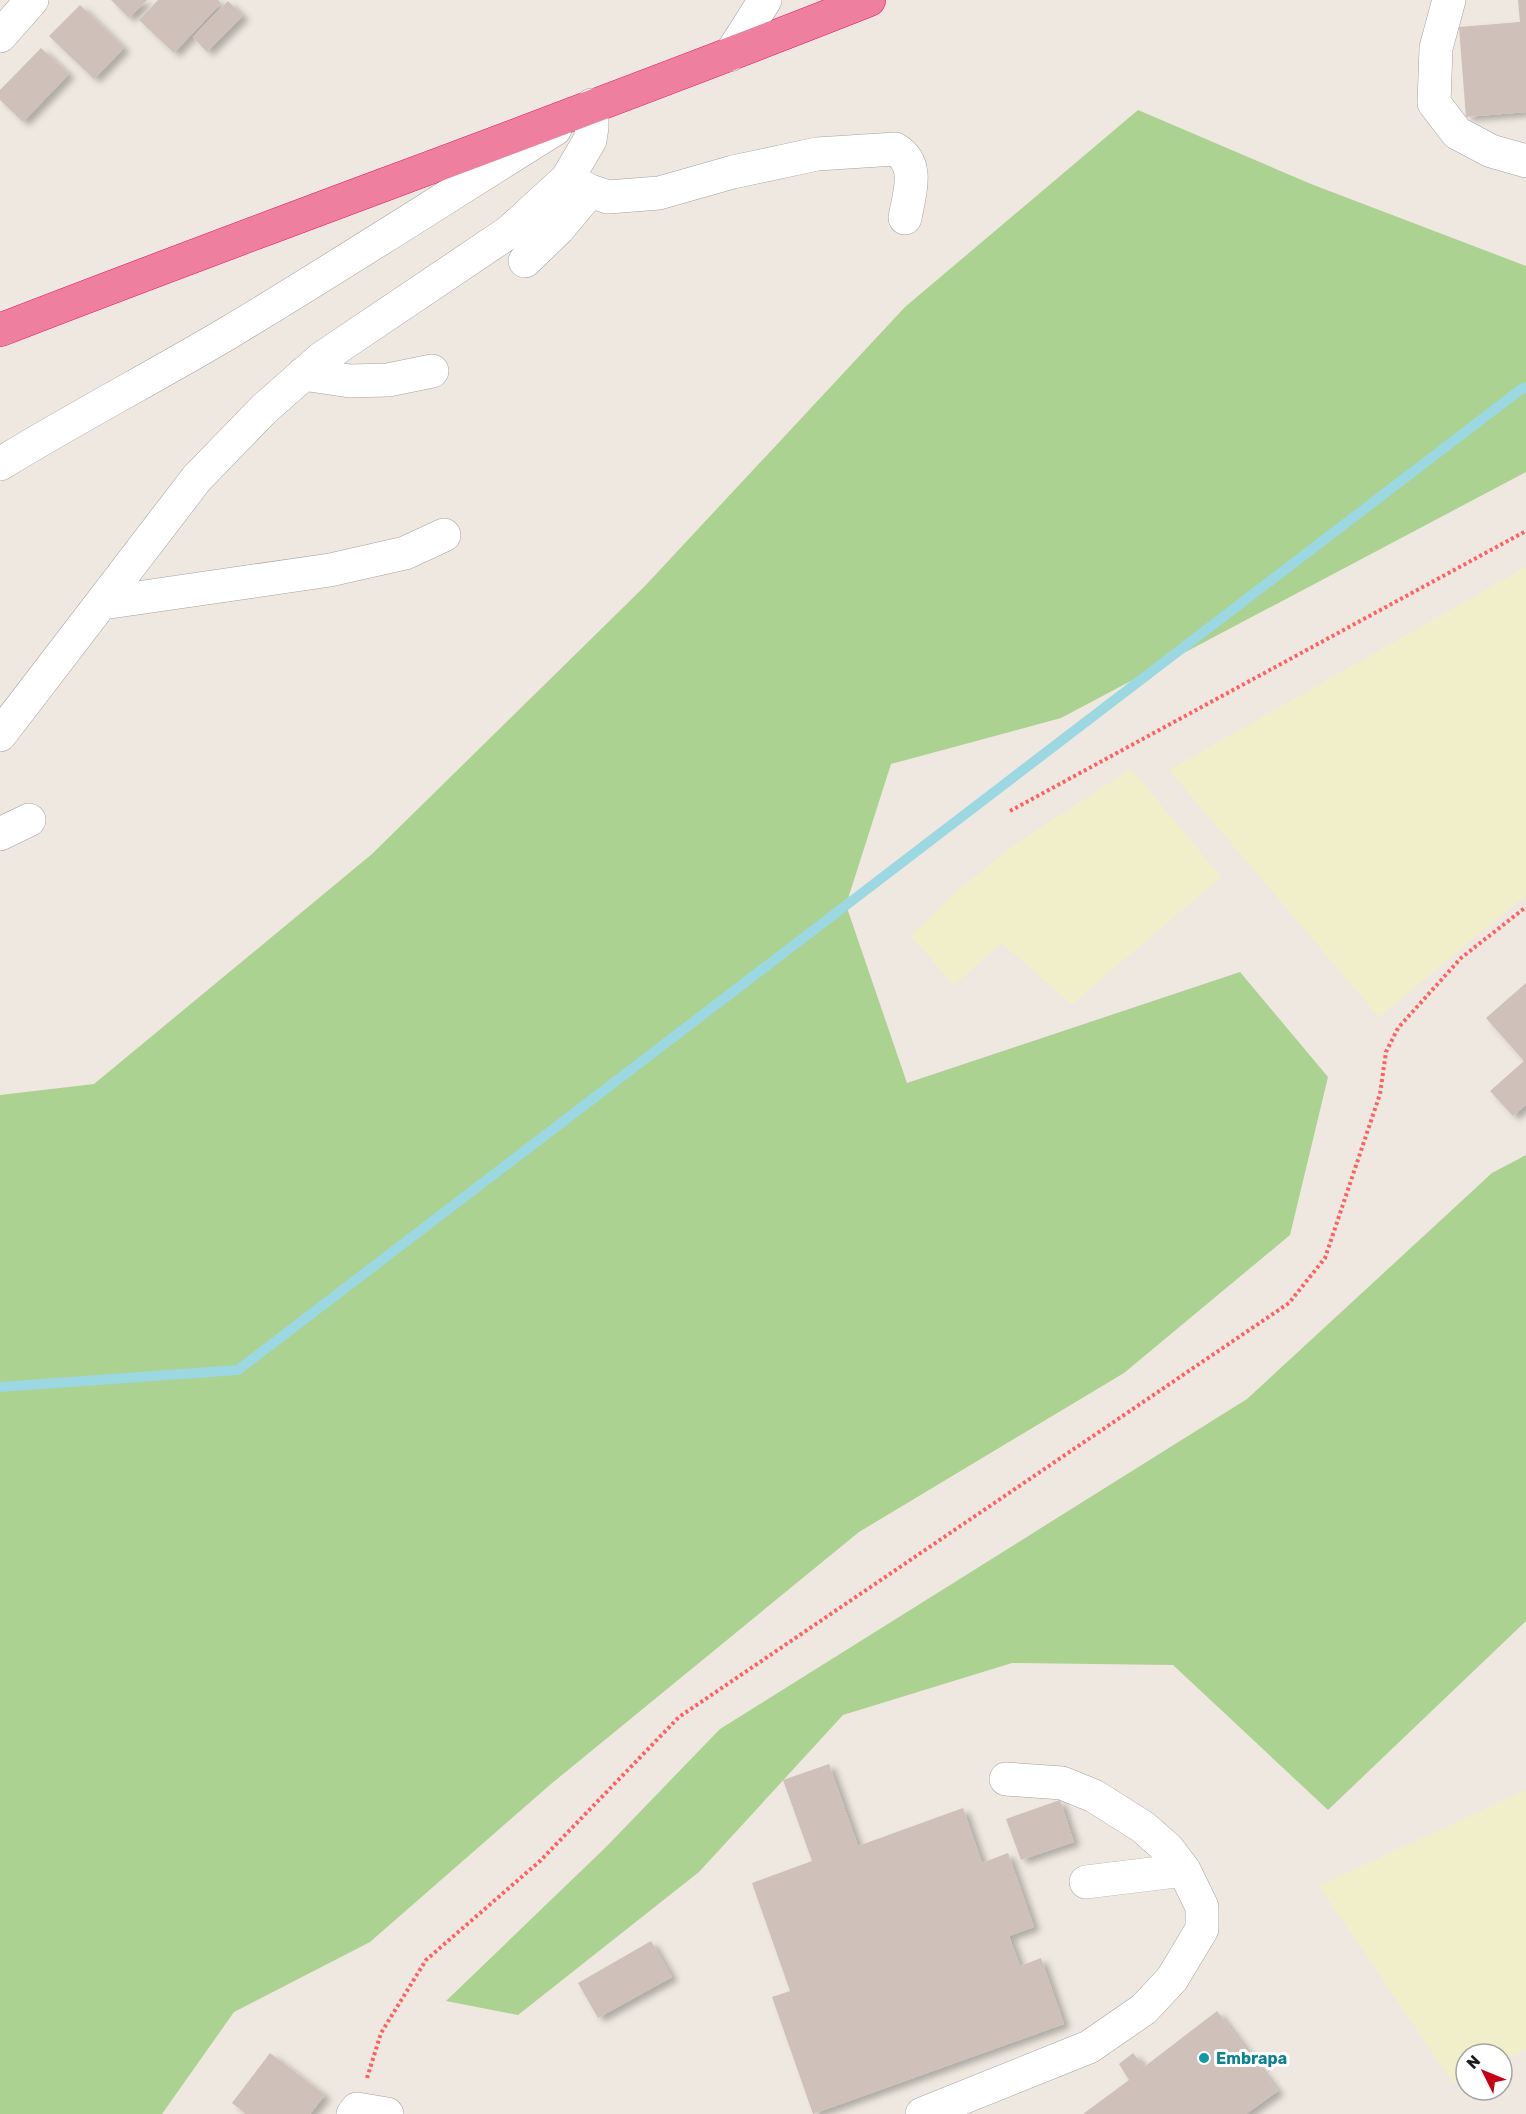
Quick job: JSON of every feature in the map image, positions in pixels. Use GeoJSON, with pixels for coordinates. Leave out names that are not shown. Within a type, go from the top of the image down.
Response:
{"type":"FeatureCollection","features":[{"type":"Feature","properties":{"kind":"highway"},"geometry":{"type":"LineString","coordinates":[[0,330],[592,105],[730,55],[869,0]]}},
{"type":"Feature","properties":{"kind":"street"},"geometry":{"type":"LineString","coordinates":[[0,36],[32,0]]}},
{"type":"Feature","properties":{"kind":"street"},"geometry":{"type":"LineString","coordinates":[[730,55],[765,0]]}},
{"type":"Feature","properties":{"kind":"street"},"geometry":{"type":"LineString","coordinates":[[1449,0],[1436,48],[1434,103],[1457,132],[1491,151],[1526,161]]}},
{"type":"Feature","properties":{"kind":"street"},"geometry":{"type":"LineString","coordinates":[[525,261],[558,229],[579,185],[592,128],[592,105]]}},
{"type":"Feature","properties":{"kind":"street"},"geometry":{"type":"LineString","coordinates":[[0,464],[226,334],[592,105]]}},
{"type":"Feature","properties":{"kind":"street"},"geometry":{"type":"LineString","coordinates":[[579,185],[608,197],[659,193],[733,172],[817,154],[895,149],[908,160],[911,169],[905,218]]}},
{"type":"Feature","properties":{"kind":"street"},"geometry":{"type":"LineString","coordinates":[[0,735],[197,478],[264,409],[332,351],[579,185]]}},
{"type":"Feature","properties":{"kind":"street"},"geometry":{"type":"LineString","coordinates":[[303,374],[350,381],[378,380],[432,371]]}},
{"type":"Feature","properties":{"kind":"street"},"geometry":{"type":"LineString","coordinates":[[103,603],[330,570],[405,553],[444,535]]}},
{"type":"Feature","properties":{"kind":"street"},"geometry":{"type":"LineString","coordinates":[[0,834],[29,820]]}},
{"type":"Feature","properties":{"kind":"street"},"geometry":{"type":"LineString","coordinates":[[922,2114],[1089,2047],[1144,2009],[1172,1979],[1202,1929],[1202,1907],[1184,1870],[1168,1849],[1143,1827],[1094,1796],[1062,1783],[1006,1779]]}},
{"type":"Feature","properties":{"kind":"street"},"geometry":{"type":"LineString","coordinates":[[1086,1882],[1184,1870]]}},
{"type":"Feature","properties":{"kind":"path"},"geometry":{"type":"LineString","coordinates":[[1010,811],[1526,531]]}},
{"type":"Feature","properties":{"kind":"path"},"geometry":{"type":"LineString","coordinates":[[366,2112],[381,2033],[426,1960],[540,1861],[679,1717],[1289,1303],[1325,1258],[1380,1094],[1386,1052],[1398,1028],[1461,958],[1526,907]]}},
{"type":"Feature","properties":{"kind":"green space"},"geometry":{"type":"Polygon","coordinates":[[[1138,110],[1311,184],[1526,266],[1526,472],[1061,718],[891,764],[846,905],[907,1083],[1240,972],[1328,1077],[1290,1235],[1124,1373],[859,1532],[551,1784],[370,1942],[234,2012],[162,2114],[0,2114],[0,1095],[94,1084],[372,854],[644,587],[905,307],[1138,110]]]}},
{"type":"Feature","properties":{"kind":"green space"},"geometry":{"type":"Polygon","coordinates":[[[1526,567],[1526,895],[1379,1017],[1169,770],[1526,567]]]}},
{"type":"Feature","properties":{"kind":"green space"},"geometry":{"type":"Polygon","coordinates":[[[1131,769],[1221,877],[1072,1004],[1001,943],[954,985],[911,936],[956,892],[1017,843],[1131,769]]]}},
{"type":"Feature","properties":{"kind":"green space"},"geometry":{"type":"Polygon","coordinates":[[[1526,1155],[1526,1621],[1328,1810],[1173,1665],[1012,1663],[843,1715],[699,1872],[518,2015],[446,2001],[606,1847],[720,1729],[1247,1399],[1492,1173],[1526,1155]]]}},
{"type":"Feature","properties":{"kind":"green space"},"geometry":{"type":"Polygon","coordinates":[[[1526,1790],[1526,2049],[1514,2054],[1514,2042],[1454,2042],[1453,2083],[1319,1886],[1526,1790]]]}},
{"type":"Feature","properties":{"kind":"building"},"geometry":{"type":"Polygon","coordinates":[[[111,0],[147,0],[129,18],[111,0]]]}},
{"type":"Feature","properties":{"kind":"building"},"geometry":{"type":"Polygon","coordinates":[[[158,0],[218,0],[221,3],[174,53],[139,20],[158,0]]]}},
{"type":"Feature","properties":{"kind":"building"},"geometry":{"type":"Polygon","coordinates":[[[1518,0],[1526,0],[1526,112],[1466,117],[1459,27],[1520,22],[1518,0]]]}},
{"type":"Feature","properties":{"kind":"building"},"geometry":{"type":"Polygon","coordinates":[[[228,1],[243,16],[207,52],[193,37],[228,1]]]}},
{"type":"Feature","properties":{"kind":"building"},"geometry":{"type":"Polygon","coordinates":[[[80,5],[124,48],[94,79],[49,36],[80,5]]]}},
{"type":"Feature","properties":{"kind":"building"},"geometry":{"type":"Polygon","coordinates":[[[41,48],[69,74],[23,122],[0,100],[0,90],[41,48]]]}},
{"type":"Feature","properties":{"kind":"building"},"geometry":{"type":"Polygon","coordinates":[[[1526,983],[1526,1105],[1513,1116],[1490,1091],[1524,1061],[1486,1018],[1526,983]]]}},
{"type":"Feature","properties":{"kind":"building"},"geometry":{"type":"Polygon","coordinates":[[[829,1764],[858,1846],[963,1808],[982,1863],[1008,1853],[1034,1927],[1009,1936],[1020,1966],[1041,1958],[1064,2024],[813,2114],[772,1997],[790,1991],[752,1883],[812,1861],[783,1780],[829,1764]]]}},
{"type":"Feature","properties":{"kind":"building"},"geometry":{"type":"Polygon","coordinates":[[[1060,1800],[1074,1842],[1021,1860],[1006,1819],[1060,1800]]]}},
{"type":"Feature","properties":{"kind":"building"},"geometry":{"type":"Polygon","coordinates":[[[651,1941],[672,1977],[598,2018],[578,1983],[651,1941]]]}},
{"type":"Feature","properties":{"kind":"building","name":"Embrapa"},"geometry":{"type":"Polygon","coordinates":[[[1217,2011],[1278,2091],[1246,2114],[1083,2114],[1129,2080],[1119,2064],[1133,2053],[1144,2067],[1217,2011]]]}},
{"type":"Feature","properties":{"kind":"building"},"geometry":{"type":"Polygon","coordinates":[[[270,2053],[325,2095],[310,2114],[244,2114],[232,2103],[270,2053]]]}},
{"type":"Feature","properties":{"kind":"waterway"},"geometry":{"type":"LineString","coordinates":[[0,1387],[238,1370],[1526,387]]}},
{"type":"Feature","properties":{"kind":"place","name":"Embrapa"},"geometry":{"type":"Point","coordinates":[1204,2058]}}]}
